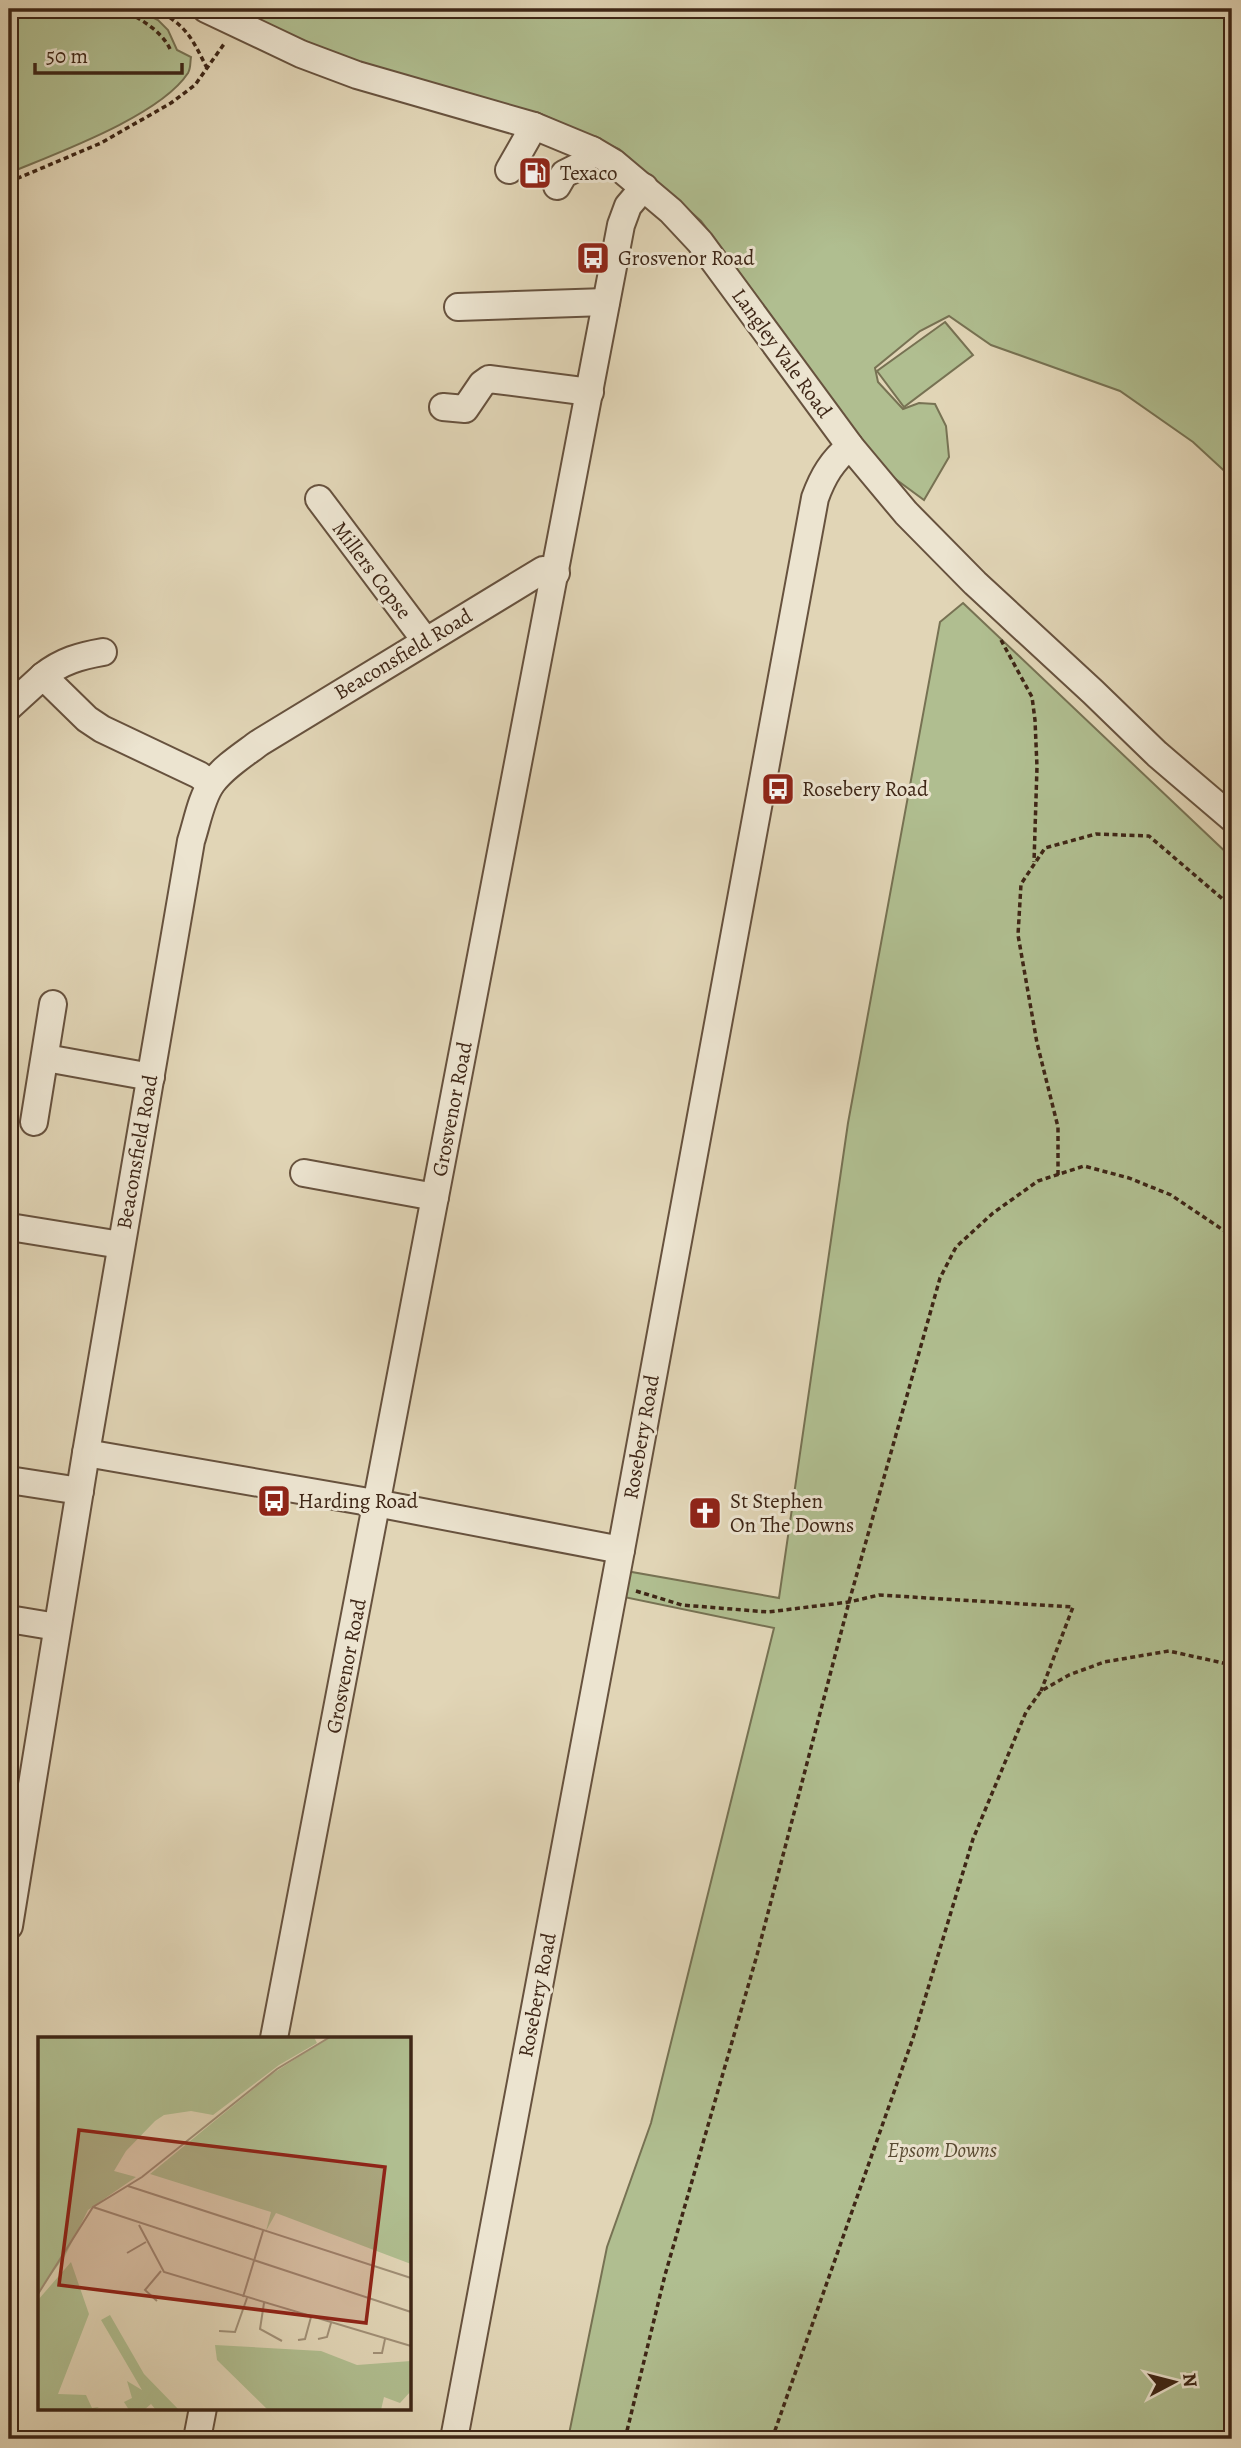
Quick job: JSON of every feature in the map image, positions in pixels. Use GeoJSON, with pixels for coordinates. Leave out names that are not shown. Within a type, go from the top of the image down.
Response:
{"type":"FeatureCollection","features":[{"type":"Feature","properties":{"kind":"street","name":"Langley Vale Road"},"geometry":{"type":"LineString","coordinates":[[206,9],[301,54],[357,75],[534,126],[592,150],[614,163],[671,211],[700,242],[850,446],[915,522],[1013,619],[1189,784],[1232,818]]}},
{"type":"Feature","properties":{"kind":"street"},"geometry":{"type":"LineString","coordinates":[[509,170],[534,126]]}},
{"type":"Feature","properties":{"kind":"street"},"geometry":{"type":"LineString","coordinates":[[557,186],[564,174],[580,166],[592,150]]}},
{"type":"Feature","properties":{"kind":"street","name":"Grosvenor Road"},"geometry":{"type":"LineString","coordinates":[[274,2037],[621,225],[628,206],[644,187]]}},
{"type":"Feature","properties":{"kind":"street"},"geometry":{"type":"LineString","coordinates":[[458,307],[606,302]]}},
{"type":"Feature","properties":{"kind":"street"},"geometry":{"type":"LineString","coordinates":[[443,407],[465,409],[482,384],[489,379],[590,392]]}},
{"type":"Feature","properties":{"kind":"street","name":"Rosebery Road"},"geometry":{"type":"LineString","coordinates":[[454,2439],[815,498],[823,475],[850,446]]}},
{"type":"Feature","properties":{"kind":"street","name":"Millers Copse"},"geometry":{"type":"LineString","coordinates":[[319,499],[425,640]]}},
{"type":"Feature","properties":{"kind":"street","name":"Beaconsfield Road"},"geometry":{"type":"LineString","coordinates":[[9,1926],[86,1453],[191,841],[211,784],[234,761],[259,743],[425,640],[543,570],[556,573]]}},
{"type":"Feature","properties":{"kind":"street"},"geometry":{"type":"LineString","coordinates":[[9,707],[18,696],[58,664],[76,656],[103,652]]}},
{"type":"Feature","properties":{"kind":"street"},"geometry":{"type":"LineString","coordinates":[[43,676],[102,729],[199,775],[211,784]]}},
{"type":"Feature","properties":{"kind":"street"},"geometry":{"type":"LineString","coordinates":[[34,1122],[53,1004]]}},
{"type":"Feature","properties":{"kind":"street"},"geometry":{"type":"LineString","coordinates":[[46,1058],[151,1077]]}},
{"type":"Feature","properties":{"kind":"street"},"geometry":{"type":"LineString","coordinates":[[304,1173],[435,1197]]}},
{"type":"Feature","properties":{"kind":"street"},"geometry":{"type":"LineString","coordinates":[[16,1228],[121,1245]]}},
{"type":"Feature","properties":{"kind":"street"},"geometry":{"type":"LineString","coordinates":[[86,1453],[621,1550]]}},
{"type":"Feature","properties":{"kind":"street"},"geometry":{"type":"LineString","coordinates":[[9,1480],[80,1491]]}},
{"type":"Feature","properties":{"kind":"street"},"geometry":{"type":"LineString","coordinates":[[9,1619],[57,1627]]}},
{"type":"Feature","properties":{"kind":"street"},"geometry":{"type":"LineString","coordinates":[[197,2439],[204,2410]]}},
{"type":"Feature","properties":{"kind":"path"},"geometry":{"type":"LineString","coordinates":[[121,9],[140,19],[167,42],[170,49]]}},
{"type":"Feature","properties":{"kind":"path"},"geometry":{"type":"LineString","coordinates":[[155,9],[189,33],[208,70]]}},
{"type":"Feature","properties":{"kind":"path"},"geometry":{"type":"LineString","coordinates":[[9,182],[102,143],[139,123],[195,85],[208,70],[237,24]]}},
{"type":"Feature","properties":{"kind":"path"},"geometry":{"type":"LineString","coordinates":[[1013,619],[999,635],[1032,697],[1037,767],[1034,865]]}},
{"type":"Feature","properties":{"kind":"path"},"geometry":{"type":"LineString","coordinates":[[1058,1175],[1058,1127],[1037,1043],[1018,935],[1021,884],[1045,848],[1096,834],[1149,836],[1232,907]]}},
{"type":"Feature","properties":{"kind":"path"},"geometry":{"type":"LineString","coordinates":[[625,2439],[665,2275],[757,1955],[849,1602],[940,1278],[956,1247],[993,1213],[1038,1181],[1084,1166],[1129,1178],[1171,1195],[1232,1236]]}},
{"type":"Feature","properties":{"kind":"path"},"geometry":{"type":"LineString","coordinates":[[614,1584],[682,1605],[768,1612],[849,1602],[879,1595],[1073,1607],[1041,1691],[1026,1712],[973,1839],[914,2035],[772,2439]]}},
{"type":"Feature","properties":{"kind":"path"},"geometry":{"type":"LineString","coordinates":[[1041,1691],[1069,1675],[1104,1662],[1169,1651],[1232,1665]]}},
{"type":"Feature","properties":{"kind":"green space"},"geometry":{"type":"Polygon","coordinates":[[[9,9],[136,9],[158,20],[168,30],[177,50],[191,57],[189,71],[174,89],[132,118],[106,132],[9,173],[9,9]]]}},
{"type":"Feature","properties":{"kind":"green space"},"geometry":{"type":"Polygon","coordinates":[[[225,9],[1232,9],[1232,478],[1193,442],[1120,391],[991,345],[949,316],[920,331],[875,368],[878,382],[903,409],[919,403],[935,404],[946,426],[949,457],[924,500],[890,475],[844,421],[701,221],[619,149],[541,114],[382,72],[225,9]]]}},
{"type":"Feature","properties":{"kind":"green space"},"geometry":{"type":"Polygon","coordinates":[[[945,322],[973,355],[904,407],[877,371],[945,322]]]}},
{"type":"Feature","properties":{"kind":"green space","name":"Epsom Downs"},"geometry":{"type":"Polygon","coordinates":[[[963,603],[1232,858],[1232,2439],[568,2439],[607,2247],[651,2123],[774,1628],[624,1597],[626,1571],[779,1598],[848,1123],[940,622],[963,603]]]}},
{"type":"Feature","properties":{"kind":"place","name":"Texaco"},"geometry":{"type":"Point","coordinates":[535,173]}},
{"type":"Feature","properties":{"kind":"place","name":"Grosvenor Road"},"geometry":{"type":"Point","coordinates":[593,258]}},
{"type":"Feature","properties":{"kind":"place","name":"Rosebery Road"},"geometry":{"type":"Point","coordinates":[778,789]}},
{"type":"Feature","properties":{"kind":"place","name":"Harding Road"},"geometry":{"type":"Point","coordinates":[274,1501]}},
{"type":"Feature","properties":{"kind":"place","name":"St Stephen On The Downs"},"geometry":{"type":"Point","coordinates":[705,1513]}}]}
